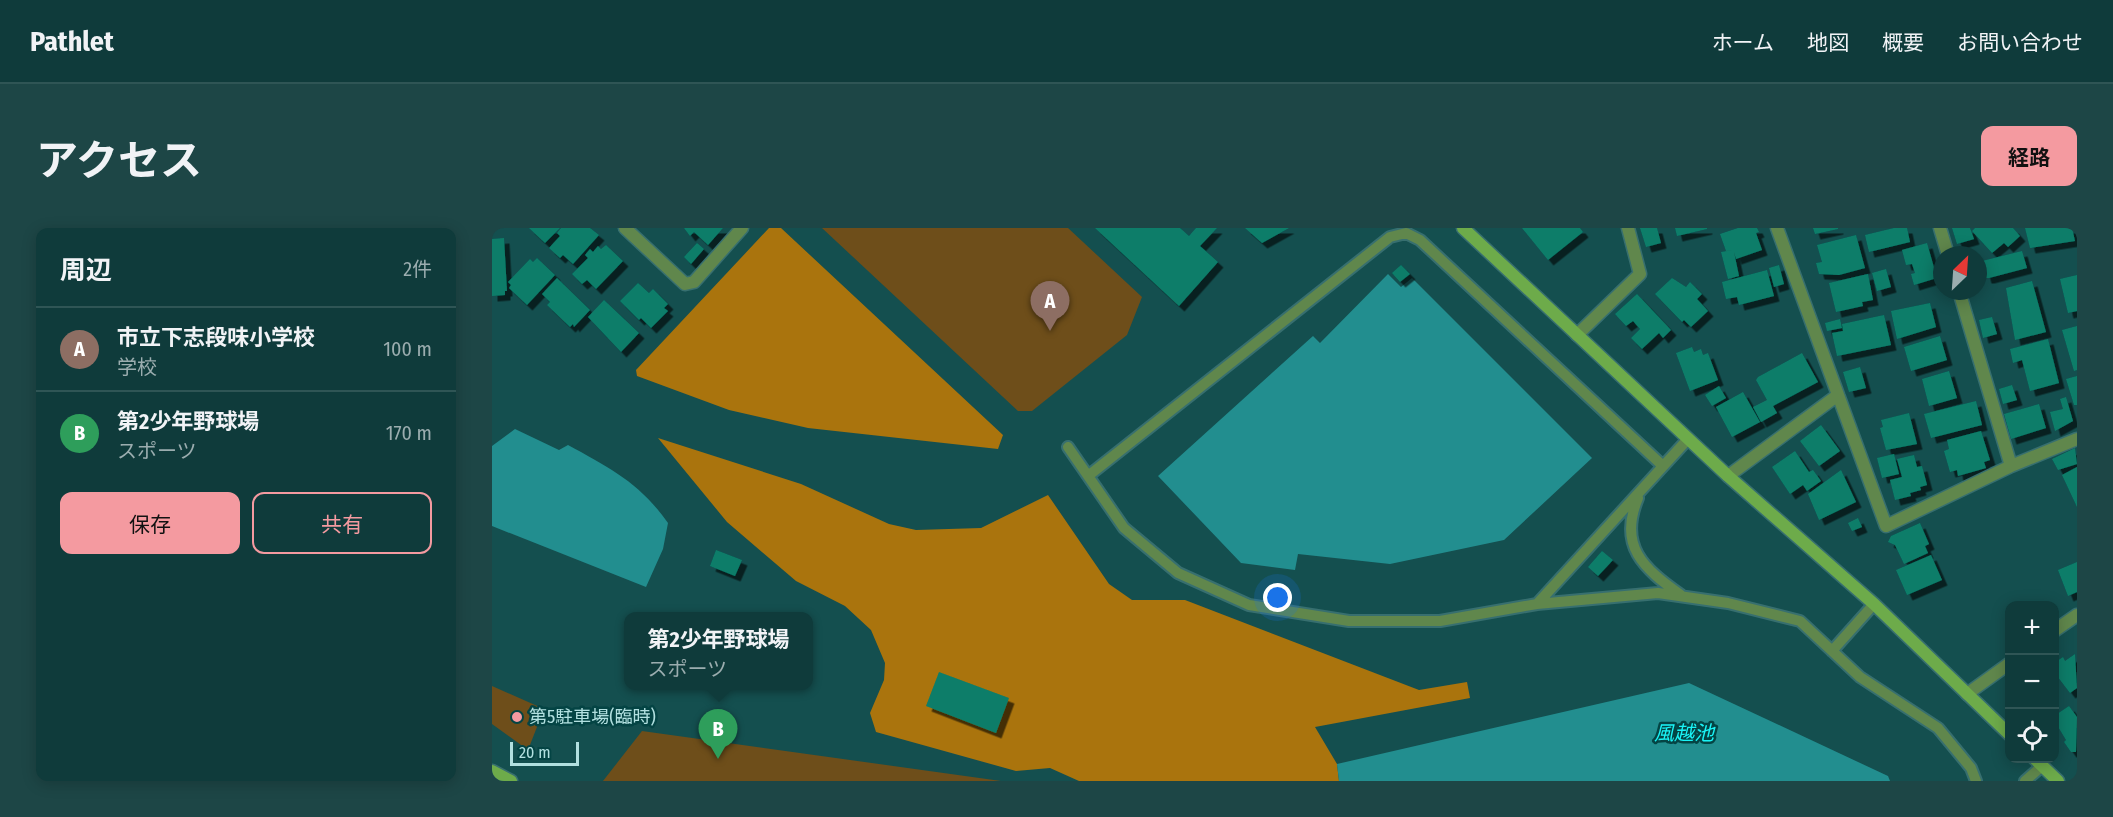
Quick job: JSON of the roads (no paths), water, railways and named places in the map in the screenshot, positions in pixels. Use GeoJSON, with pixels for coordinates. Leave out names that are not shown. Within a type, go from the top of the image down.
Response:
{"type":"FeatureCollection","features":[{"type":"Feature","properties":{"kind":"street"},"geometry":{"type":"LineString","coordinates":[[625,228],[640,246],[685,284],[694,282],[742,228]]}},
{"type":"Feature","properties":{"kind":"street"},"geometry":{"type":"LineString","coordinates":[[1463,228],[1728,476],[1874,604],[2005,730]]}},
{"type":"Feature","properties":{"kind":"street"},"geometry":{"type":"LineString","coordinates":[[1577,335],[1640,274],[1628,228]]}},
{"type":"Feature","properties":{"kind":"street"},"geometry":{"type":"LineString","coordinates":[[1777,228],[1886,526],[2011,466],[2077,439]]}},
{"type":"Feature","properties":{"kind":"street"},"geometry":{"type":"LineString","coordinates":[[1940,228],[1945,246]]}},
{"type":"Feature","properties":{"kind":"street"},"geometry":{"type":"LineString","coordinates":[[1962,300],[2011,466]]}},
{"type":"Feature","properties":{"kind":"street"},"geometry":{"type":"LineString","coordinates":[[1728,476],[1838,395]]}},
{"type":"Feature","properties":{"kind":"street"},"geometry":{"type":"LineString","coordinates":[[2059,628],[2077,615]]}},
{"type":"Feature","properties":{"kind":"street"},"geometry":{"type":"LineString","coordinates":[[1967,693],[2005,666]]}},
{"type":"Feature","properties":{"kind":"street"},"geometry":{"type":"LineString","coordinates":[[2039,763],[2058,781]]}},
{"type":"Feature","properties":{"kind":"street"},"geometry":{"type":"LineString","coordinates":[[492,771],[511,781]]}},
{"type":"Feature","properties":{"kind":"lane"},"geometry":{"type":"LineString","coordinates":[[1088,476],[1390,237],[1406,233],[1420,240],[1663,466]]}},
{"type":"Feature","properties":{"kind":"lane"},"geometry":{"type":"LineString","coordinates":[[1537,604],[1688,439]]}},
{"type":"Feature","properties":{"kind":"lane"},"geometry":{"type":"LineString","coordinates":[[1068,447],[1124,528],[1178,573],[1249,605],[1349,621],[1440,621],[1537,604],[1658,593],[1728,603],[1800,621],[1860,677],[1938,728],[1971,768],[1976,781]]}},
{"type":"Feature","properties":{"kind":"lane"},"geometry":{"type":"LineString","coordinates":[[1641,490],[1630,517],[1630,538],[1651,573],[1683,597]]}},
{"type":"Feature","properties":{"kind":"lane"},"geometry":{"type":"LineString","coordinates":[[1832,651],[1874,604]]}},
{"type":"Feature","properties":{"kind":"lane"},"geometry":{"type":"LineString","coordinates":[[2025,781],[2037,763]]}},
{"type":"Feature","properties":{"kind":"water"},"geometry":{"type":"Polygon","coordinates":[[[1388,274],[1401,287],[1412,278],[1592,458],[1504,540],[1390,564],[1298,554],[1295,570],[1241,563],[1158,476],[1313,336],[1320,343],[1388,274]]]}},
{"type":"Feature","properties":{"kind":"water"},"geometry":{"type":"Polygon","coordinates":[[[515,429],[559,450],[568,445],[597,461],[635,487],[657,509],[668,523],[663,549],[646,587],[492,526],[492,446],[515,429]]]}},
{"type":"Feature","properties":{"kind":"water","name":"風越池"},"geometry":{"type":"Polygon","coordinates":[[[1689,683],[1888,776],[1890,781],[1339,781],[1337,764],[1689,683]]]}},
{"type":"Feature","properties":{"kind":"place","name":"市立下志段味小学校"},"geometry":{"type":"Point","coordinates":[1050,331]}},
{"type":"Feature","properties":{"kind":"place","name":"第5駐車場(臨時)"},"geometry":{"type":"Point","coordinates":[517,717]}},
{"type":"Feature","properties":{"kind":"place","name":"第2少年野球場"},"geometry":{"type":"Point","coordinates":[718,759]}}]}
